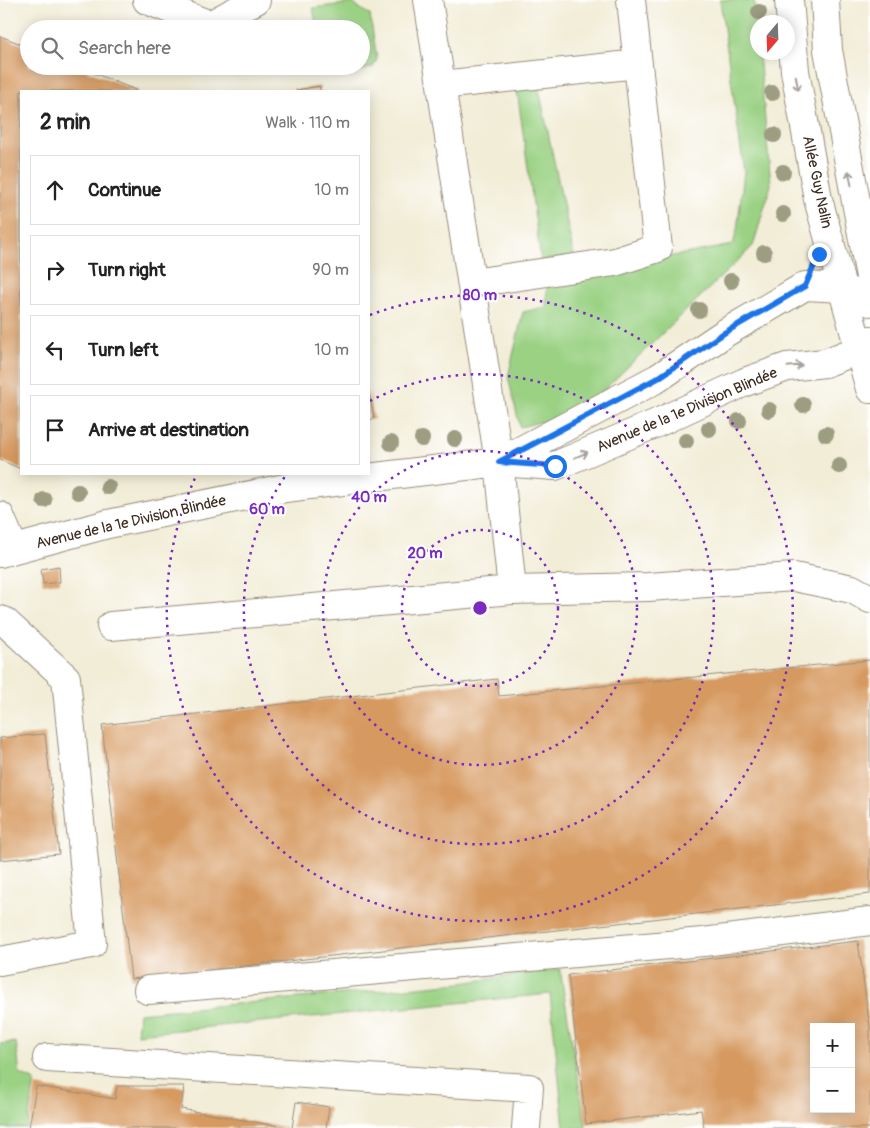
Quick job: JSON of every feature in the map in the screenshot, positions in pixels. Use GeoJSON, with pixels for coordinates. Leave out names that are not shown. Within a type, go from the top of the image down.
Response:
{"type":"FeatureCollection","features":[{"type":"Feature","properties":{"kind":"street"},"geometry":{"type":"LineString","coordinates":[[148,0],[198,20]]}},
{"type":"Feature","properties":{"kind":"street"},"geometry":{"type":"LineString","coordinates":[[219,20],[256,0]]}},
{"type":"Feature","properties":{"kind":"street"},"geometry":{"type":"LineString","coordinates":[[428,0],[499,462],[512,590]]}},
{"type":"Feature","properties":{"kind":"street"},"geometry":{"type":"LineString","coordinates":[[472,283],[615,262],[658,248],[631,0]]}},
{"type":"Feature","properties":{"kind":"street","name":"Allée Guy Nalin"},"geometry":{"type":"LineString","coordinates":[[789,0],[795,72],[825,223],[842,288],[864,345],[870,389]]}},
{"type":"Feature","properties":{"kind":"street"},"geometry":{"type":"LineString","coordinates":[[825,0],[828,50],[870,277]]}},
{"type":"Feature","properties":{"kind":"street"},"geometry":{"type":"LineString","coordinates":[[441,85],[638,64]]}},
{"type":"Feature","properties":{"kind":"street"},"geometry":{"type":"LineString","coordinates":[[825,223],[819,254],[805,286],[842,288],[870,302]]}},
{"type":"Feature","properties":{"kind":"street","name":"Avenue de la 1e Division Blindée"},"geometry":{"type":"LineString","coordinates":[[499,462],[658,378],[724,333],[805,286]]}},
{"type":"Feature","properties":{"kind":"street","name":"Avenue de la 1e Division Blindée"},"geometry":{"type":"LineString","coordinates":[[7,551],[108,524],[285,488],[499,462],[555,466],[657,423],[745,382],[787,367],[825,364],[864,345]]}},
{"type":"Feature","properties":{"kind":"street"},"geometry":{"type":"LineString","coordinates":[[825,364],[856,384],[870,396]]}},
{"type":"Feature","properties":{"kind":"street"},"geometry":{"type":"LineString","coordinates":[[0,516],[7,551]]}},
{"type":"Feature","properties":{"kind":"street"},"geometry":{"type":"LineString","coordinates":[[111,626],[512,590],[648,588],[794,577],[852,589],[870,599]]}},
{"type":"Feature","properties":{"kind":"street"},"geometry":{"type":"LineString","coordinates":[[0,620],[4,621],[66,678],[92,944],[0,961]]}},
{"type":"Feature","properties":{"kind":"street"},"geometry":{"type":"LineString","coordinates":[[148,990],[703,942],[870,921]]}},
{"type":"Feature","properties":{"kind":"street"},"geometry":{"type":"LineString","coordinates":[[47,1058],[528,1088],[526,1128]]}},
{"type":"Feature","properties":{"kind":"green space"},"geometry":{"type":"Polygon","coordinates":[[[720,0],[754,0],[755,15],[750,15],[750,60],[760,60],[771,185],[753,246],[581,412],[520,427],[508,377],[523,312],[546,307],[547,279],[733,245],[737,230],[744,172],[720,0]]]}},
{"type":"Feature","properties":{"kind":"green space"},"geometry":{"type":"Polygon","coordinates":[[[352,3],[370,15],[377,59],[373,67],[370,68],[370,20],[315,20],[313,8],[352,3]]]}},
{"type":"Feature","properties":{"kind":"green space"},"geometry":{"type":"Polygon","coordinates":[[[537,80],[574,256],[541,261],[516,83],[537,80]]]}},
{"type":"Feature","properties":{"kind":"green space"},"geometry":{"type":"Polygon","coordinates":[[[560,969],[586,1128],[564,1128],[550,994],[137,1034],[139,1013],[460,983],[560,969]]]}},
{"type":"Feature","properties":{"kind":"green space"},"geometry":{"type":"Polygon","coordinates":[[[16,1042],[20,1074],[35,1081],[27,1128],[0,1128],[0,1044],[16,1042]]]}},
{"type":"Feature","properties":{"kind":"building"},"geometry":{"type":"Polygon","coordinates":[[[0,36],[20,44],[20,75],[98,75],[136,90],[20,90],[20,469],[0,460],[0,36]]]}},
{"type":"Feature","properties":{"kind":"building"},"geometry":{"type":"Polygon","coordinates":[[[320,86],[320,90],[296,90],[320,86]]]}},
{"type":"Feature","properties":{"kind":"building"},"geometry":{"type":"Polygon","coordinates":[[[370,397],[374,419],[370,420],[370,397]]]}},
{"type":"Feature","properties":{"kind":"building"},"geometry":{"type":"Polygon","coordinates":[[[59,566],[60,582],[43,584],[41,569],[59,566]]]}},
{"type":"Feature","properties":{"kind":"building"},"geometry":{"type":"Polygon","coordinates":[[[870,660],[870,894],[131,979],[102,725],[497,679],[499,696],[870,660]]]}},
{"type":"Feature","properties":{"kind":"building"},"geometry":{"type":"Polygon","coordinates":[[[45,734],[59,854],[0,860],[0,738],[45,734]]]}},
{"type":"Feature","properties":{"kind":"building"},"geometry":{"type":"Polygon","coordinates":[[[858,941],[870,1028],[870,1128],[704,1128],[701,1110],[586,1124],[568,975],[858,941]]]}},
{"type":"Feature","properties":{"kind":"building"},"geometry":{"type":"Polygon","coordinates":[[[36,1086],[115,1099],[117,1086],[184,1086],[181,1109],[289,1128],[29,1128],[36,1086]]]}},
{"type":"Feature","properties":{"kind":"building"},"geometry":{"type":"Polygon","coordinates":[[[296,1102],[329,1107],[326,1128],[292,1128],[296,1102]]]}},
{"type":"Feature","properties":{"kind":"route"},"geometry":{"type":"LineString","coordinates":[[555,466],[499,462],[586,418],[658,378],[724,333],[805,286],[819,254]]}}]}
